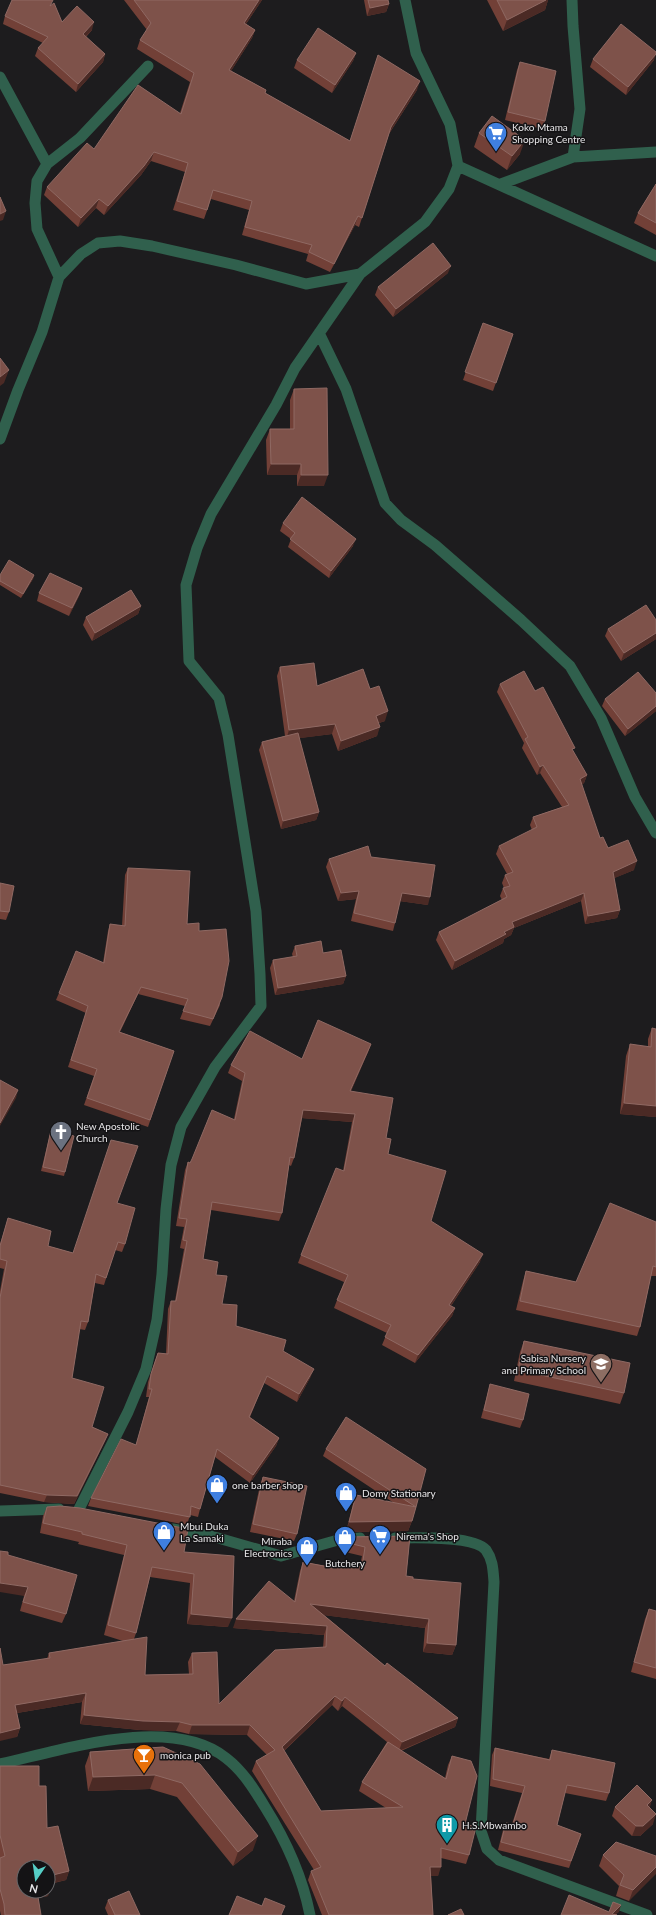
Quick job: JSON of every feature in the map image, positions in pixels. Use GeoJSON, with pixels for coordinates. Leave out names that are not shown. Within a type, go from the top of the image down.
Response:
{"type":"FeatureCollection","features":[{"type":"Feature","properties":{"kind":"street"},"geometry":{"type":"LineString","coordinates":[[78,1511],[128,1412],[146,1368],[157,1320],[170,1173],[181,1127],[215,1067],[260,1006],[256,911],[230,750],[219,698],[189,661],[186,585],[197,548],[211,514],[276,406],[295,368],[360,274],[425,222],[449,189],[458,166],[450,124],[416,53],[405,0]]}},
{"type":"Feature","properties":{"kind":"street"},"geometry":{"type":"LineString","coordinates":[[572,0],[572,26],[580,110],[573,157]]}},
{"type":"Feature","properties":{"kind":"street"},"geometry":{"type":"LineString","coordinates":[[59,277],[37,229],[35,203],[37,181],[47,164],[80,138],[148,66]]}},
{"type":"Feature","properties":{"kind":"street"},"geometry":{"type":"LineString","coordinates":[[0,77],[47,164]]}},
{"type":"Feature","properties":{"kind":"street"},"geometry":{"type":"LineString","coordinates":[[501,184],[573,157],[656,152]]}},
{"type":"Feature","properties":{"kind":"street"},"geometry":{"type":"LineString","coordinates":[[458,166],[501,184],[656,256]]}},
{"type":"Feature","properties":{"kind":"street"},"geometry":{"type":"LineString","coordinates":[[0,439],[42,332],[59,277],[81,254],[98,242],[120,241],[236,265],[306,284],[360,274]]}},
{"type":"Feature","properties":{"kind":"street"},"geometry":{"type":"LineString","coordinates":[[319,333],[346,389],[385,503],[401,520],[436,546],[521,620],[570,666],[601,718],[635,798],[656,833]]}},
{"type":"Feature","properties":{"kind":"street"},"geometry":{"type":"LineString","coordinates":[[0,1511],[57,1509],[93,1514]]}},
{"type":"Feature","properties":{"kind":"street"},"geometry":{"type":"LineString","coordinates":[[162,1527],[211,1536],[281,1556],[338,1540],[368,1538]]}},
{"type":"Feature","properties":{"kind":"street"},"geometry":{"type":"LineString","coordinates":[[382,1538],[433,1538],[466,1541],[484,1548],[492,1560],[494,1582],[481,1831],[487,1849],[499,1860],[647,1915]]}},
{"type":"Feature","properties":{"kind":"street"},"geometry":{"type":"LineString","coordinates":[[0,1764],[121,1738],[163,1737],[200,1744],[226,1758],[247,1779],[292,1854],[307,1897],[310,1915]]}},
{"type":"Feature","properties":{"kind":"building"},"geometry":{"type":"Polygon","coordinates":[[[12,0],[53,0],[50,6],[54,3],[62,22],[77,6],[94,22],[83,34],[105,54],[78,84],[38,48],[48,37],[5,16],[12,0]]]}},
{"type":"Feature","properties":{"kind":"building"},"geometry":{"type":"Polygon","coordinates":[[[134,0],[259,0],[244,23],[255,30],[229,70],[266,90],[265,93],[350,141],[378,55],[420,81],[391,127],[362,218],[358,216],[334,264],[309,252],[312,245],[245,227],[252,201],[213,190],[207,210],[177,201],[188,163],[154,152],[144,166],[108,206],[99,199],[81,218],[47,187],[87,143],[94,149],[138,85],[181,114],[194,73],[140,40],[151,23],[134,0]]]}},
{"type":"Feature","properties":{"kind":"building"},"geometry":{"type":"Polygon","coordinates":[[[368,0],[388,0],[389,4],[370,8],[368,0]]]}},
{"type":"Feature","properties":{"kind":"building"},"geometry":{"type":"Polygon","coordinates":[[[497,0],[546,0],[507,20],[497,0]]]}},
{"type":"Feature","properties":{"kind":"building"},"geometry":{"type":"Polygon","coordinates":[[[621,24],[656,52],[656,54],[628,87],[593,59],[621,24]]]}},
{"type":"Feature","properties":{"kind":"building"},"geometry":{"type":"Polygon","coordinates":[[[318,28],[356,53],[335,85],[297,60],[318,28]]]}},
{"type":"Feature","properties":{"kind":"building"},"geometry":{"type":"Polygon","coordinates":[[[520,62],[556,71],[545,121],[508,112],[520,62]]]}},
{"type":"Feature","properties":{"kind":"building"},"geometry":{"type":"Polygon","coordinates":[[[492,116],[525,140],[512,156],[479,133],[492,116]]]}},
{"type":"Feature","properties":{"kind":"building"},"geometry":{"type":"Polygon","coordinates":[[[656,184],[656,223],[638,213],[656,184]]]}},
{"type":"Feature","properties":{"kind":"building"},"geometry":{"type":"Polygon","coordinates":[[[0,197],[6,211],[0,214],[0,197]]]}},
{"type":"Feature","properties":{"kind":"building"},"geometry":{"type":"Polygon","coordinates":[[[433,243],[451,266],[396,309],[378,287],[433,243]]]}},
{"type":"Feature","properties":{"kind":"building"},"geometry":{"type":"Polygon","coordinates":[[[483,323],[513,334],[496,383],[465,372],[483,323]]]}},
{"type":"Feature","properties":{"kind":"building"},"geometry":{"type":"Polygon","coordinates":[[[0,358],[9,370],[0,377],[0,358]]]}},
{"type":"Feature","properties":{"kind":"building"},"geometry":{"type":"Polygon","coordinates":[[[327,388],[328,475],[301,475],[301,464],[271,464],[270,429],[294,429],[294,389],[327,388]]]}},
{"type":"Feature","properties":{"kind":"building"},"geometry":{"type":"Polygon","coordinates":[[[302,497],[356,539],[331,571],[290,539],[295,533],[283,523],[302,497]]]}},
{"type":"Feature","properties":{"kind":"building"},"geometry":{"type":"Polygon","coordinates":[[[9,560],[34,575],[23,594],[0,581],[0,575],[9,560]]]}},
{"type":"Feature","properties":{"kind":"building"},"geometry":{"type":"Polygon","coordinates":[[[50,573],[82,588],[72,608],[39,593],[50,573]]]}},
{"type":"Feature","properties":{"kind":"building"},"geometry":{"type":"Polygon","coordinates":[[[131,590],[141,606],[95,633],[86,617],[131,590]]]}},
{"type":"Feature","properties":{"kind":"building"},"geometry":{"type":"Polygon","coordinates":[[[646,605],[656,620],[656,633],[624,653],[608,629],[646,605]]]}},
{"type":"Feature","properties":{"kind":"building"},"geometry":{"type":"Polygon","coordinates":[[[314,663],[317,686],[363,669],[370,689],[379,686],[388,711],[376,716],[380,727],[341,741],[335,724],[289,730],[280,667],[314,663]]]}},
{"type":"Feature","properties":{"kind":"building"},"geometry":{"type":"Polygon","coordinates":[[[524,671],[535,691],[543,687],[575,748],[572,749],[587,775],[580,779],[600,838],[603,837],[608,848],[628,840],[637,861],[613,872],[620,910],[588,916],[584,893],[512,922],[514,927],[504,932],[506,934],[455,961],[439,932],[507,897],[503,888],[510,886],[505,875],[513,872],[499,846],[537,827],[533,817],[569,805],[543,765],[540,767],[525,739],[528,737],[500,684],[524,671]]]}},
{"type":"Feature","properties":{"kind":"building"},"geometry":{"type":"Polygon","coordinates":[[[638,672],[656,693],[656,706],[628,729],[605,699],[638,672]]]}},
{"type":"Feature","properties":{"kind":"building"},"geometry":{"type":"Polygon","coordinates":[[[298,733],[319,812],[283,821],[262,742],[298,733]]]}},
{"type":"Feature","properties":{"kind":"building"},"geometry":{"type":"Polygon","coordinates":[[[368,846],[371,857],[435,865],[430,897],[402,893],[395,923],[354,913],[359,891],[341,893],[329,859],[368,846]]]}},
{"type":"Feature","properties":{"kind":"building"},"geometry":{"type":"Polygon","coordinates":[[[128,868],[190,871],[187,924],[199,923],[199,931],[226,929],[229,961],[222,997],[213,1019],[183,1011],[188,999],[141,987],[119,1032],[174,1051],[150,1120],[87,1098],[97,1069],[71,1060],[88,1006],[59,993],[76,951],[104,963],[110,924],[125,926],[128,868]]]}},
{"type":"Feature","properties":{"kind":"building"},"geometry":{"type":"Polygon","coordinates":[[[0,883],[14,886],[9,912],[0,911],[0,883]]]}},
{"type":"Feature","properties":{"kind":"building"},"geometry":{"type":"Polygon","coordinates":[[[321,941],[323,953],[341,950],[346,976],[278,988],[273,960],[297,956],[295,946],[321,941]]]}},
{"type":"Feature","properties":{"kind":"building"},"geometry":{"type":"Polygon","coordinates":[[[318,1020],[371,1044],[350,1091],[393,1098],[386,1138],[391,1139],[388,1154],[446,1171],[431,1221],[483,1254],[449,1305],[455,1308],[418,1355],[385,1337],[391,1325],[337,1300],[348,1275],[301,1255],[336,1168],[344,1171],[355,1114],[303,1110],[294,1158],[290,1157],[282,1213],[212,1202],[203,1259],[218,1262],[216,1275],[227,1276],[222,1304],[237,1305],[236,1326],[286,1340],[283,1351],[314,1369],[299,1394],[267,1376],[249,1417],[279,1438],[253,1475],[217,1449],[200,1509],[191,1506],[190,1517],[91,1498],[121,1439],[136,1445],[152,1389],[149,1389],[151,1374],[158,1353],[168,1354],[171,1301],[176,1301],[187,1241],[183,1240],[187,1219],[179,1218],[188,1162],[190,1163],[192,1159],[212,1110],[235,1120],[245,1073],[231,1065],[250,1031],[302,1059],[318,1020]]]}},
{"type":"Feature","properties":{"kind":"building"},"geometry":{"type":"Polygon","coordinates":[[[652,1028],[656,1029],[656,1106],[624,1103],[630,1044],[651,1047],[652,1028]]]}},
{"type":"Feature","properties":{"kind":"building"},"geometry":{"type":"Polygon","coordinates":[[[0,1080],[18,1090],[0,1123],[0,1080]]]}},
{"type":"Feature","properties":{"kind":"building"},"geometry":{"type":"Polygon","coordinates":[[[51,1130],[74,1136],[65,1172],[43,1167],[51,1130]]]}},
{"type":"Feature","properties":{"kind":"building"},"geometry":{"type":"Polygon","coordinates":[[[111,1140],[138,1146],[117,1203],[135,1208],[125,1244],[118,1242],[106,1278],[96,1274],[88,1322],[81,1321],[72,1378],[104,1387],[92,1427],[108,1434],[77,1496],[47,1495],[0,1485],[0,1298],[7,1261],[0,1259],[0,1246],[8,1218],[51,1231],[48,1246],[73,1253],[111,1140]]]}},
{"type":"Feature","properties":{"kind":"building"},"geometry":{"type":"Polygon","coordinates":[[[610,1203],[656,1222],[656,1267],[653,1266],[640,1327],[520,1301],[526,1271],[576,1282],[610,1203]]]}},
{"type":"Feature","properties":{"kind":"building"},"geometry":{"type":"Polygon","coordinates":[[[524,1341],[630,1363],[624,1393],[518,1370],[524,1341]]]}},
{"type":"Feature","properties":{"kind":"building"},"geometry":{"type":"Polygon","coordinates":[[[490,1384],[529,1394],[523,1420],[484,1410],[490,1384]]]}},
{"type":"Feature","properties":{"kind":"building"},"geometry":{"type":"Polygon","coordinates":[[[346,1417],[426,1469],[416,1507],[326,1449],[346,1417]]]}},
{"type":"Feature","properties":{"kind":"building"},"geometry":{"type":"Polygon","coordinates":[[[263,1477],[307,1486],[297,1534],[253,1524],[263,1477]]]}},
{"type":"Feature","properties":{"kind":"building"},"geometry":{"type":"Polygon","coordinates":[[[356,1495],[416,1507],[412,1521],[349,1522],[356,1495]]]}},
{"type":"Feature","properties":{"kind":"building"},"geometry":{"type":"Polygon","coordinates":[[[60,1506],[80,1508],[188,1529],[184,1552],[234,1556],[232,1618],[191,1614],[194,1574],[152,1567],[136,1633],[108,1625],[127,1545],[43,1523],[47,1507],[60,1506]]]}},
{"type":"Feature","properties":{"kind":"building"},"geometry":{"type":"Polygon","coordinates":[[[410,1536],[406,1576],[413,1577],[413,1579],[461,1583],[456,1645],[427,1643],[429,1619],[310,1604],[385,1666],[387,1663],[458,1718],[402,1742],[345,1697],[342,1701],[335,1696],[282,1747],[321,1811],[403,1807],[362,1782],[388,1742],[446,1779],[452,1756],[471,1761],[477,1776],[465,1824],[476,1827],[469,1855],[441,1848],[441,1867],[430,1867],[433,1915],[329,1915],[311,1871],[321,1867],[256,1761],[275,1750],[250,1725],[192,1725],[180,1722],[143,1721],[84,1715],[86,1693],[15,1705],[20,1728],[0,1733],[0,1648],[3,1665],[50,1658],[49,1653],[147,1637],[145,1675],[193,1674],[192,1653],[217,1652],[219,1704],[275,1650],[326,1647],[327,1626],[236,1619],[269,1581],[295,1602],[303,1562],[334,1568],[334,1564],[362,1567],[365,1547],[344,1542],[345,1537],[410,1536]]]}},
{"type":"Feature","properties":{"kind":"building"},"geometry":{"type":"Polygon","coordinates":[[[0,1551],[8,1552],[8,1555],[77,1575],[66,1614],[23,1602],[28,1587],[0,1583],[0,1551]]]}},
{"type":"Feature","properties":{"kind":"building"},"geometry":{"type":"Polygon","coordinates":[[[649,1609],[656,1611],[656,1668],[634,1662],[649,1609]]]}},
{"type":"Feature","properties":{"kind":"building"},"geometry":{"type":"Polygon","coordinates":[[[163,1747],[200,1764],[258,1836],[238,1852],[182,1783],[155,1775],[93,1777],[90,1752],[163,1747]]]}},
{"type":"Feature","properties":{"kind":"building"},"geometry":{"type":"Polygon","coordinates":[[[495,1748],[550,1760],[552,1750],[615,1763],[609,1793],[567,1785],[557,1825],[581,1834],[571,1861],[501,1842],[506,1823],[513,1824],[525,1786],[493,1779],[495,1748]]]}},
{"type":"Feature","properties":{"kind":"building"},"geometry":{"type":"Polygon","coordinates":[[[0,1766],[39,1766],[39,1786],[46,1786],[47,1828],[58,1826],[69,1871],[56,1874],[56,1859],[16,1859],[16,1899],[38,1899],[41,1915],[5,1915],[0,1889],[0,1858],[5,1856],[0,1835],[0,1766]]]}},
{"type":"Feature","properties":{"kind":"building"},"geometry":{"type":"Polygon","coordinates":[[[637,1785],[652,1800],[647,1805],[656,1814],[643,1826],[636,1826],[615,1807],[637,1785]]]}},
{"type":"Feature","properties":{"kind":"building"},"geometry":{"type":"Polygon","coordinates":[[[616,1842],[656,1856],[656,1867],[633,1890],[620,1885],[624,1875],[603,1855],[616,1842]]]}},
{"type":"Feature","properties":{"kind":"building"},"geometry":{"type":"Polygon","coordinates":[[[129,1891],[140,1915],[115,1915],[108,1900],[129,1891]]]}},
{"type":"Feature","properties":{"kind":"building"},"geometry":{"type":"Polygon","coordinates":[[[569,1895],[609,1912],[613,1902],[621,1905],[612,1914],[617,1915],[561,1915],[569,1895]]]}},
{"type":"Feature","properties":{"kind":"building"},"geometry":{"type":"Polygon","coordinates":[[[237,1896],[262,1906],[265,1898],[285,1906],[281,1915],[229,1915],[237,1896]]]}},
{"type":"Feature","properties":{"kind":"building"},"geometry":{"type":"Polygon","coordinates":[[[461,1909],[464,1915],[448,1915],[461,1909]]]}},
{"type":"Feature","properties":{"kind":"place","name":"Koko Mtama Shopping Centre"},"geometry":{"type":"Point","coordinates":[496,152]}},
{"type":"Feature","properties":{"kind":"place","name":"New Apostolic Church"},"geometry":{"type":"Point","coordinates":[61,1152]}},
{"type":"Feature","properties":{"kind":"place","name":"Sabisa Nursery and Primary School"},"geometry":{"type":"Point","coordinates":[601,1384]}},
{"type":"Feature","properties":{"kind":"place","name":"one barber shop"},"geometry":{"type":"Point","coordinates":[217,1504]}},
{"type":"Feature","properties":{"kind":"place","name":"Domy Stationary"},"geometry":{"type":"Point","coordinates":[346,1512]}},
{"type":"Feature","properties":{"kind":"place","name":"Mbui Duka La Samaki"},"geometry":{"type":"Point","coordinates":[164,1552]}},
{"type":"Feature","properties":{"kind":"place","name":"Butchery"},"geometry":{"type":"Point","coordinates":[345,1556]}},
{"type":"Feature","properties":{"kind":"place","name":"Nirema's Shop"},"geometry":{"type":"Point","coordinates":[380,1556]}},
{"type":"Feature","properties":{"kind":"place","name":"Miraba Electronics"},"geometry":{"type":"Point","coordinates":[307,1566]}},
{"type":"Feature","properties":{"kind":"place","name":"monica pub"},"geometry":{"type":"Point","coordinates":[144,1774]}},
{"type":"Feature","properties":{"kind":"place","name":"H.S.Mbwambo"},"geometry":{"type":"Point","coordinates":[447,1844]}}]}
